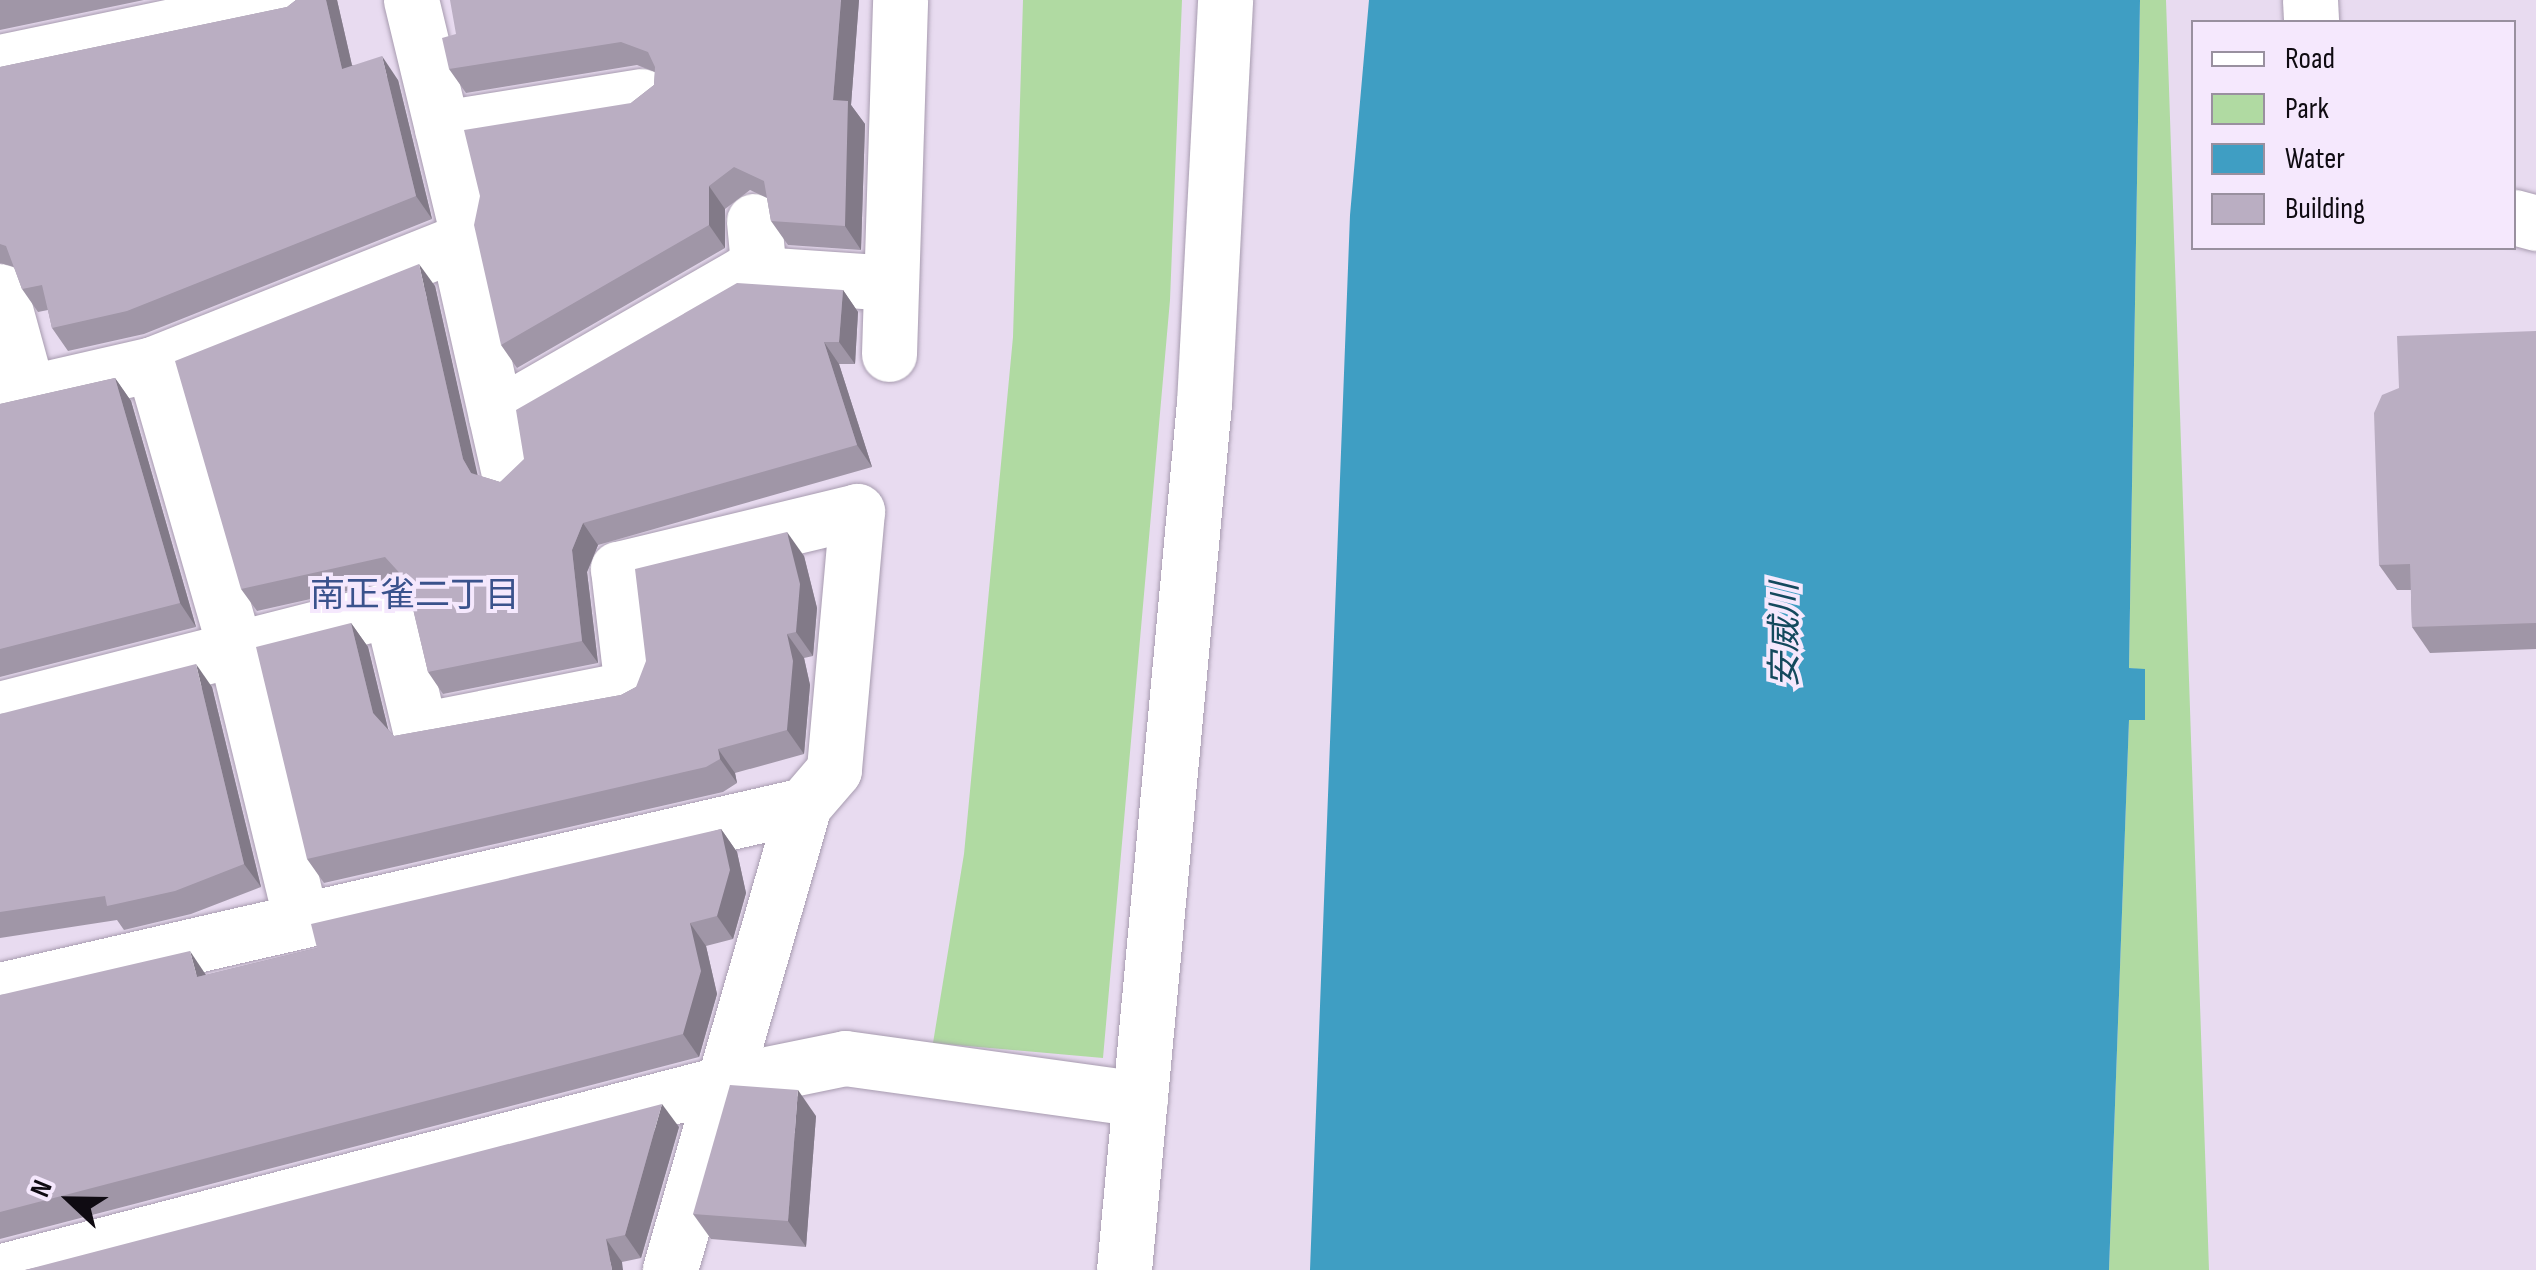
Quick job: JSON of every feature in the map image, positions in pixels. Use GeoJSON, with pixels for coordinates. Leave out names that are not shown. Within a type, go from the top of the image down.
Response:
{"type":"FeatureCollection","features":[{"type":"Feature","properties":{"kind":"street"},"geometry":{"type":"LineString","coordinates":[[0,62],[218,6],[297,0]]}},
{"type":"Feature","properties":{"kind":"street"},"geometry":{"type":"LineString","coordinates":[[0,291],[14,396],[153,364],[457,243],[466,227],[411,0]]}},
{"type":"Feature","properties":{"kind":"street"},"geometry":{"type":"LineString","coordinates":[[888,354],[900,0]]}},
{"type":"Feature","properties":{"kind":"street"},"geometry":{"type":"LineString","coordinates":[[1124,1270],[1204,403],[1225,0]]}},
{"type":"Feature","properties":{"kind":"street"},"geometry":{"type":"LineString","coordinates":[[442,128],[640,96]]}},
{"type":"Feature","properties":{"kind":"street"},"geometry":{"type":"LineString","coordinates":[[754,221],[759,274]]}},
{"type":"Feature","properties":{"kind":"street"},"geometry":{"type":"LineString","coordinates":[[457,243],[509,473]]}},
{"type":"Feature","properties":{"kind":"street"},"geometry":{"type":"LineString","coordinates":[[496,416],[744,273],[891,283]]}},
{"type":"Feature","properties":{"kind":"street"},"geometry":{"type":"LineString","coordinates":[[153,364],[235,649],[301,920]]}},
{"type":"Feature","properties":{"kind":"street"},"geometry":{"type":"LineString","coordinates":[[0,709],[390,610],[420,730],[632,688],[618,569],[857,511],[834,770],[804,806],[728,1082],[670,1270]]}},
{"type":"Feature","properties":{"kind":"street"},"geometry":{"type":"LineString","coordinates":[[0,990],[804,806]]}},
{"type":"Feature","properties":{"kind":"street"},"geometry":{"type":"LineString","coordinates":[[6,1270],[728,1082],[845,1058],[1140,1099]]}},
{"type":"Feature","properties":{"kind":"green space"},"geometry":{"type":"Polygon","coordinates":[[[1023,0],[1182,0],[1170,300],[1103,1058],[933,1043],[964,854],[1013,337],[1023,0]]]}},
{"type":"Feature","properties":{"kind":"green space"},"geometry":{"type":"Polygon","coordinates":[[[2140,0],[2166,0],[2209,1270],[2109,1270],[2129,719],[2145,719],[2144,670],[2129,668],[2140,0]]]}},
{"type":"Feature","properties":{"kind":"water","name":"安威川"},"geometry":{"type":"Polygon","coordinates":[[[1369,0],[2140,0],[2129,668],[2145,669],[2145,720],[2129,720],[2109,1270],[1310,1270],[1350,215],[1369,0]]]}},
{"type":"Feature","properties":{"kind":"building"},"geometry":{"type":"Polygon","coordinates":[[[296,0],[326,0],[342,69],[382,56],[416,196],[127,311],[52,328],[42,285],[22,289],[6,246],[0,244],[0,67],[287,7],[296,0]]]}},
{"type":"Feature","properties":{"kind":"building"},"geometry":{"type":"Polygon","coordinates":[[[450,0],[841,0],[833,100],[848,101],[845,226],[771,221],[764,181],[734,167],[709,186],[709,225],[501,345],[474,225],[480,196],[464,130],[631,103],[654,85],[655,67],[648,52],[621,42],[449,69],[442,38],[456,34],[450,0]]]}},
{"type":"Feature","properties":{"kind":"building"},"geometry":{"type":"Polygon","coordinates":[[[419,264],[463,459],[471,473],[500,482],[524,459],[516,410],[737,283],[843,290],[839,342],[824,342],[857,445],[583,523],[572,550],[582,641],[428,672],[406,580],[385,557],[241,589],[175,361],[419,264]]]}},
{"type":"Feature","properties":{"kind":"building"},"geometry":{"type":"Polygon","coordinates":[[[2536,331],[2536,623],[2412,627],[2410,564],[2379,565],[2374,413],[2382,395],[2399,388],[2397,336],[2536,331]]]}},
{"type":"Feature","properties":{"kind":"building"},"geometry":{"type":"Polygon","coordinates":[[[115,378],[180,603],[0,649],[0,404],[115,378]]]}},
{"type":"Feature","properties":{"kind":"building"},"geometry":{"type":"Polygon","coordinates":[[[787,532],[800,584],[796,632],[787,634],[793,661],[787,730],[718,749],[720,759],[706,767],[307,859],[256,647],[351,623],[373,713],[394,736],[621,695],[636,687],[646,661],[635,569],[787,532]]]}},
{"type":"Feature","properties":{"kind":"building"},"geometry":{"type":"Polygon","coordinates":[[[196,664],[244,864],[175,891],[107,906],[105,896],[0,912],[0,714],[196,664]]]}},
{"type":"Feature","properties":{"kind":"building"},"geometry":{"type":"Polygon","coordinates":[[[721,829],[730,870],[717,916],[690,923],[701,971],[683,1034],[0,1212],[0,995],[190,951],[197,977],[317,948],[311,924],[721,829]]]}},
{"type":"Feature","properties":{"kind":"building"},"geometry":{"type":"Polygon","coordinates":[[[730,1085],[798,1090],[788,1221],[693,1214],[730,1085]]]}},
{"type":"Feature","properties":{"kind":"building"},"geometry":{"type":"Polygon","coordinates":[[[662,1104],[625,1235],[606,1239],[612,1270],[25,1270],[662,1104]]]}},
{"type":"Feature","properties":{"kind":"district","name":"南正雀二丁目"},"geometry":{"type":"Point","coordinates":[415,596]}}]}
